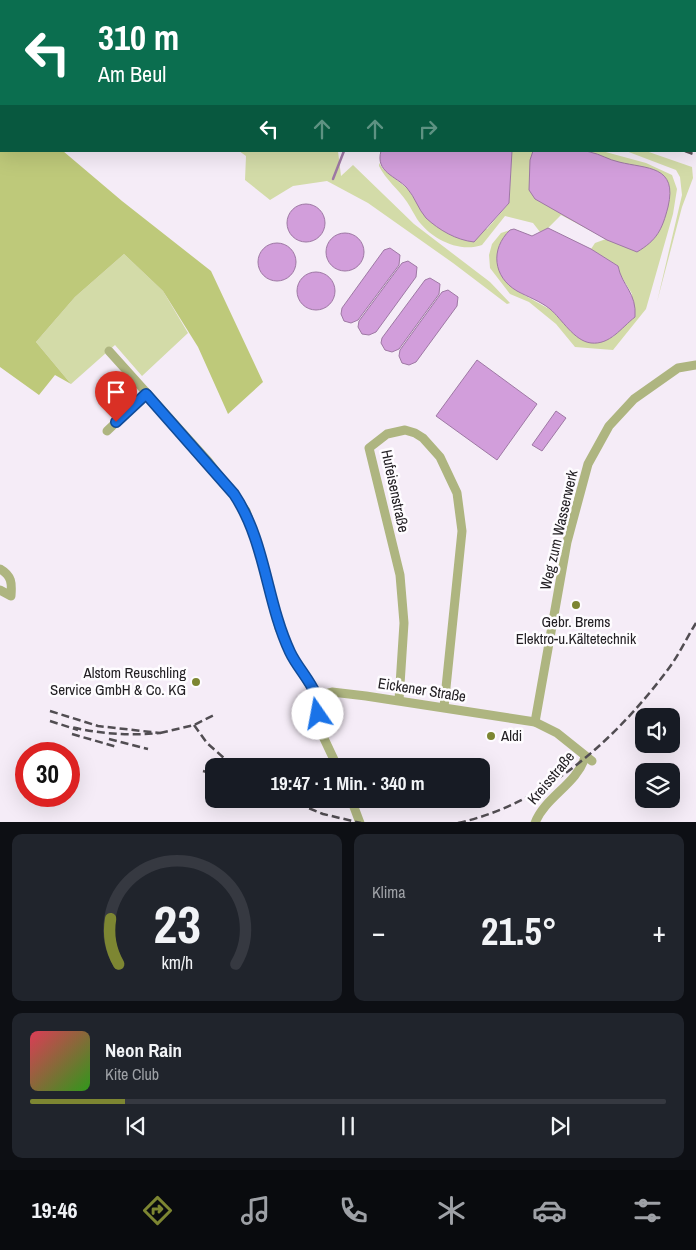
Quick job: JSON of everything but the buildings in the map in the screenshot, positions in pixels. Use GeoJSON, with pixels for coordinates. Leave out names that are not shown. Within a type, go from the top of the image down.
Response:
{"type":"FeatureCollection","features":[{"type":"Feature","properties":{"kind":"street"},"geometry":{"type":"LineString","coordinates":[[109,351],[208,461],[246,511],[261,556],[279,628],[291,654],[316,696],[320,730],[332,758]]}},
{"type":"Feature","properties":{"kind":"street","name":"Weg zum Wasserwerk"},"geometry":{"type":"LineString","coordinates":[[534,722],[567,542],[588,464],[609,426],[634,399],[678,368],[696,365]]}},
{"type":"Feature","properties":{"kind":"street"},"geometry":{"type":"LineString","coordinates":[[107,430],[146,394]]}},
{"type":"Feature","properties":{"kind":"street","name":"Hufeisenstraße"},"geometry":{"type":"LineString","coordinates":[[399,700],[404,623],[400,575],[369,448],[387,434],[406,430],[423,438],[440,457],[458,493],[462,532],[444,707]]}},
{"type":"Feature","properties":{"kind":"street"},"geometry":{"type":"LineString","coordinates":[[0,569],[7,574],[12,582],[11,596],[0,590]]}},
{"type":"Feature","properties":{"kind":"street","name":"Eickener Straße"},"geometry":{"type":"LineString","coordinates":[[316,696],[332,692],[399,700],[534,722],[557,734],[589,759]]}},
{"type":"Feature","properties":{"kind":"street","name":"Kreisstraße"},"geometry":{"type":"LineString","coordinates":[[536,819],[589,759]]}},
{"type":"Feature","properties":{"kind":"street"},"geometry":{"type":"LineString","coordinates":[[355,808],[360,822]]}},
{"type":"Feature","properties":{"kind":"green space"},"geometry":{"type":"Polygon","coordinates":[[[0,152],[64,152],[122,201],[211,271],[263,382],[228,414],[198,347],[163,291],[124,254],[75,297],[36,342],[71,384],[55,375],[39,395],[0,367],[0,152]]]}},
{"type":"Feature","properties":{"kind":"green space"},"geometry":{"type":"Polygon","coordinates":[[[240,152],[338,152],[341,176],[353,165],[414,224],[490,282],[510,303],[507,304],[368,203],[327,181],[293,186],[270,200],[245,180],[246,156],[240,152]]]}},
{"type":"Feature","properties":{"kind":"green space"},"geometry":{"type":"Polygon","coordinates":[[[512,152],[606,152],[646,163],[672,175],[677,189],[673,214],[646,309],[613,350],[575,347],[556,324],[529,302],[510,294],[490,268],[489,255],[492,244],[501,233],[510,230],[506,234],[515,290],[551,310],[580,339],[613,337],[622,327],[632,294],[620,274],[618,266],[591,249],[595,243],[606,239],[561,215],[548,228],[540,232],[533,223],[505,216],[482,245],[473,247],[455,246],[430,233],[423,226],[407,202],[385,176],[379,163],[383,169],[408,189],[426,217],[487,229],[509,203],[512,152]]]}},
{"type":"Feature","properties":{"kind":"green space"},"geometry":{"type":"Polygon","coordinates":[[[629,152],[649,152],[692,167],[693,178],[682,207],[657,302],[682,195],[680,177],[676,170],[629,152]]]}},
{"type":"Feature","properties":{"kind":"green space"},"geometry":{"type":"Polygon","coordinates":[[[124,254],[163,291],[188,333],[142,376],[115,345],[71,384],[36,342],[75,297],[124,254]]]}},
{"type":"Feature","properties":{"kind":"shaded area"},"geometry":{"type":"Polygon","coordinates":[[[381,152],[512,152],[509,203],[474,242],[454,237],[436,227],[426,218],[407,188],[384,169],[380,158],[381,152]]]}},
{"type":"Feature","properties":{"kind":"shaded area"},"geometry":{"type":"Polygon","coordinates":[[[533,152],[588,152],[615,161],[658,171],[668,183],[670,193],[666,215],[658,234],[637,252],[607,240],[535,199],[529,190],[530,160],[533,152]]]}},
{"type":"Feature","properties":{"kind":"shaded area"},"geometry":{"type":"Polygon","coordinates":[[[306,204],[319,210],[325,223],[319,236],[306,242],[293,236],[287,223],[293,210],[306,204]]]}},
{"type":"Feature","properties":{"kind":"shaded area"},"geometry":{"type":"Polygon","coordinates":[[[548,228],[591,249],[618,266],[634,302],[635,317],[610,339],[591,343],[579,338],[550,309],[509,285],[499,271],[497,254],[499,246],[510,230],[514,229],[532,236],[548,228]]]}},
{"type":"Feature","properties":{"kind":"shaded area"},"geometry":{"type":"Polygon","coordinates":[[[345,233],[358,239],[364,252],[358,265],[345,271],[332,265],[326,252],[332,239],[345,233]]]}},
{"type":"Feature","properties":{"kind":"shaded area"},"geometry":{"type":"Polygon","coordinates":[[[277,243],[290,249],[296,262],[290,275],[277,281],[264,275],[258,262],[264,249],[277,243]]]}},
{"type":"Feature","properties":{"kind":"shaded area"},"geometry":{"type":"Polygon","coordinates":[[[390,248],[400,255],[399,265],[358,320],[351,323],[344,321],[341,314],[342,308],[384,250],[390,248]]]}},
{"type":"Feature","properties":{"kind":"shaded area"},"geometry":{"type":"Polygon","coordinates":[[[408,261],[417,267],[416,277],[376,332],[369,335],[362,334],[358,327],[359,321],[402,263],[408,261]]]}},
{"type":"Feature","properties":{"kind":"shaded area"},"geometry":{"type":"Polygon","coordinates":[[[316,272],[329,278],[335,291],[329,304],[316,310],[303,304],[297,291],[303,278],[316,272]]]}},
{"type":"Feature","properties":{"kind":"shaded area"},"geometry":{"type":"Polygon","coordinates":[[[430,278],[440,284],[439,294],[399,349],[392,352],[385,350],[381,343],[382,338],[425,280],[430,278]]]}},
{"type":"Feature","properties":{"kind":"shaded area"},"geometry":{"type":"Polygon","coordinates":[[[448,290],[458,297],[457,306],[416,362],[409,365],[402,363],[399,356],[400,350],[442,292],[448,290]]]}},
{"type":"Feature","properties":{"kind":"shaded area"},"geometry":{"type":"Polygon","coordinates":[[[477,360],[537,404],[497,460],[436,416],[477,360]]]}},
{"type":"Feature","properties":{"kind":"shaded area"},"geometry":{"type":"Polygon","coordinates":[[[556,411],[566,418],[542,451],[532,445],[556,411]]]}},
{"type":"Feature","properties":{"kind":"waterway"},"geometry":{"type":"LineString","coordinates":[[333,179],[344,152]]}},
{"type":"Feature","properties":{"kind":"railway"},"geometry":{"type":"LineString","coordinates":[[688,152],[696,155]]}},
{"type":"Feature","properties":{"kind":"railway"},"geometry":{"type":"LineString","coordinates":[[461,822],[489,814],[519,801],[548,785],[600,745],[646,698],[666,672],[696,623]]}},
{"type":"Feature","properties":{"kind":"railway"},"geometry":{"type":"LineString","coordinates":[[50,711],[98,726],[160,733],[115,734],[71,727]]}},
{"type":"Feature","properties":{"kind":"railway"},"geometry":{"type":"LineString","coordinates":[[160,733],[194,725],[216,714]]}},
{"type":"Feature","properties":{"kind":"railway"},"geometry":{"type":"LineString","coordinates":[[50,721],[78,730]]}},
{"type":"Feature","properties":{"kind":"railway"},"geometry":{"type":"LineString","coordinates":[[194,725],[207,743],[224,758]]}},
{"type":"Feature","properties":{"kind":"railway"},"geometry":{"type":"LineString","coordinates":[[72,734],[117,747]]}},
{"type":"Feature","properties":{"kind":"railway"},"geometry":{"type":"LineString","coordinates":[[109,739],[148,749]]}},
{"type":"Feature","properties":{"kind":"railway"},"geometry":{"type":"LineString","coordinates":[[309,808],[323,814],[357,822]]}},
{"type":"Feature","properties":{"kind":"place","name":"Gebr. Brems Elektro-u.Kältetechnik"},"geometry":{"type":"Point","coordinates":[576,605]}},
{"type":"Feature","properties":{"kind":"place","name":"Alstom Reuschling Service GmbH & Co. KG"},"geometry":{"type":"Point","coordinates":[196,682]}},
{"type":"Feature","properties":{"kind":"place","name":"Aldi"},"geometry":{"type":"Point","coordinates":[491,736]}},
{"type":"Feature","properties":{"kind":"route"},"geometry":{"type":"LineString","coordinates":[[116,422],[146,394],[208,461],[246,511],[261,556],[279,628],[291,654],[316,696],[318,714]]}}]}
